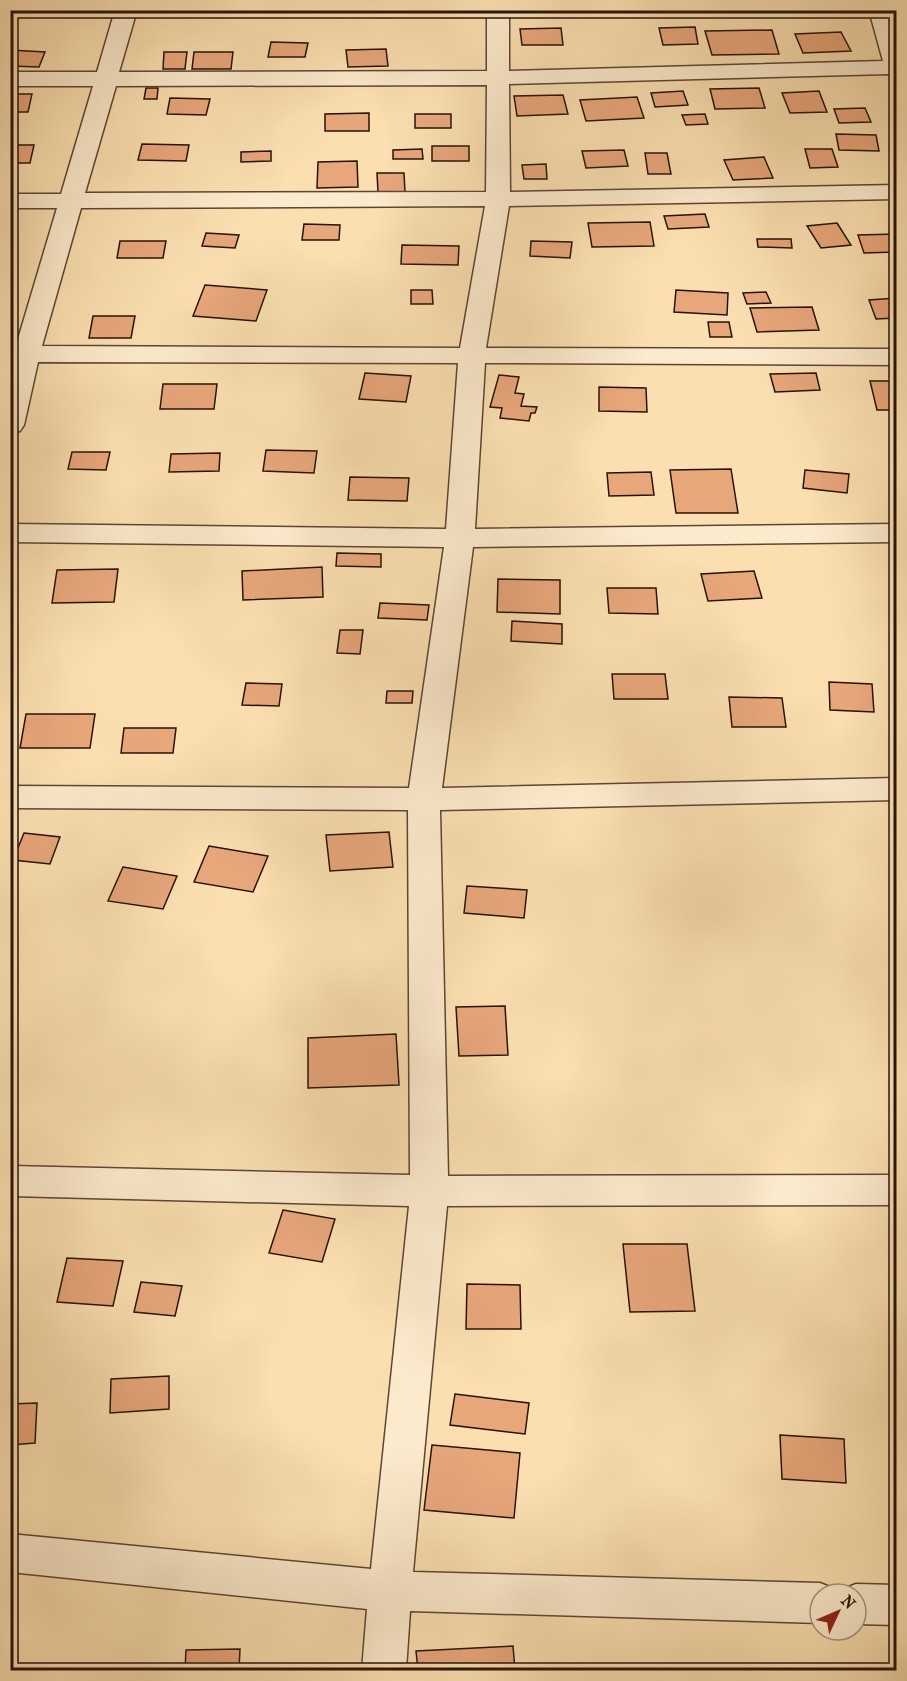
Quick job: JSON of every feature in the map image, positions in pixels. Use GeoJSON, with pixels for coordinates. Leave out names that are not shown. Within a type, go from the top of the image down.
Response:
{"type":"FeatureCollection","features":[{"type":"Feature","properties":{"kind":"street"},"geometry":{"type":"LineString","coordinates":[[10,425],[19,354],[72,200],[126,10]]}},
{"type":"Feature","properties":{"kind":"street"},"geometry":{"type":"LineString","coordinates":[[384,1671],[429,1191],[424,799],[460,538],[472,355],[498,199],[498,10]]}},
{"type":"Feature","properties":{"kind":"street"},"geometry":{"type":"LineString","coordinates":[[10,79],[497,78],[896,68],[880,10]]}},
{"type":"Feature","properties":{"kind":"street"},"geometry":{"type":"LineString","coordinates":[[10,201],[498,199],[897,192]]}},
{"type":"Feature","properties":{"kind":"street"},"geometry":{"type":"LineString","coordinates":[[19,354],[897,357]]}},
{"type":"Feature","properties":{"kind":"street"},"geometry":{"type":"LineString","coordinates":[[10,533],[460,538],[897,533]]}},
{"type":"Feature","properties":{"kind":"street"},"geometry":{"type":"LineString","coordinates":[[10,797],[424,799],[897,789]]}},
{"type":"Feature","properties":{"kind":"street"},"geometry":{"type":"LineString","coordinates":[[10,1181],[429,1191],[897,1190]]}},
{"type":"Feature","properties":{"kind":"street"},"geometry":{"type":"LineString","coordinates":[[10,1553],[390,1591],[808,1603]]}},
{"type":"Feature","properties":{"kind":"street"},"geometry":{"type":"LineString","coordinates":[[868,1604],[897,1605]]}},
{"type":"Feature","properties":{"kind":"building"},"geometry":{"type":"Polygon","coordinates":[[[695,27],[698,44],[663,45],[659,28],[695,27]]]}},
{"type":"Feature","properties":{"kind":"building"},"geometry":{"type":"Polygon","coordinates":[[[561,28],[563,45],[522,45],[520,29],[561,28]]]}},
{"type":"Feature","properties":{"kind":"building"},"geometry":{"type":"Polygon","coordinates":[[[772,30],[779,54],[712,55],[705,31],[772,30]]]}},
{"type":"Feature","properties":{"kind":"building"},"geometry":{"type":"Polygon","coordinates":[[[841,32],[851,51],[803,53],[795,34],[841,32]]]}},
{"type":"Feature","properties":{"kind":"building"},"geometry":{"type":"Polygon","coordinates":[[[271,42],[308,43],[305,57],[268,57],[271,42]]]}},
{"type":"Feature","properties":{"kind":"building"},"geometry":{"type":"Polygon","coordinates":[[[386,49],[388,66],[348,67],[346,50],[386,49]]]}},
{"type":"Feature","properties":{"kind":"building"},"geometry":{"type":"Polygon","coordinates":[[[10,50],[45,52],[39,67],[10,66],[10,50]]]}},
{"type":"Feature","properties":{"kind":"building"},"geometry":{"type":"Polygon","coordinates":[[[164,52],[187,52],[185,69],[163,69],[164,52]]]}},
{"type":"Feature","properties":{"kind":"building"},"geometry":{"type":"Polygon","coordinates":[[[194,52],[233,52],[231,69],[192,69],[194,52]]]}},
{"type":"Feature","properties":{"kind":"building"},"geometry":{"type":"Polygon","coordinates":[[[146,88],[158,88],[157,99],[144,99],[146,88]]]}},
{"type":"Feature","properties":{"kind":"building"},"geometry":{"type":"Polygon","coordinates":[[[759,88],[765,108],[715,109],[710,89],[759,88]]]}},
{"type":"Feature","properties":{"kind":"building"},"geometry":{"type":"Polygon","coordinates":[[[683,91],[688,105],[655,107],[651,93],[683,91]]]}},
{"type":"Feature","properties":{"kind":"building"},"geometry":{"type":"Polygon","coordinates":[[[819,91],[827,112],[790,113],[782,93],[819,91]]]}},
{"type":"Feature","properties":{"kind":"building"},"geometry":{"type":"Polygon","coordinates":[[[10,94],[32,94],[28,112],[10,112],[10,94]]]}},
{"type":"Feature","properties":{"kind":"building"},"geometry":{"type":"Polygon","coordinates":[[[563,95],[568,114],[517,116],[514,96],[563,95]]]}},
{"type":"Feature","properties":{"kind":"building"},"geometry":{"type":"Polygon","coordinates":[[[637,97],[644,118],[586,121],[580,100],[637,97]]]}},
{"type":"Feature","properties":{"kind":"building"},"geometry":{"type":"Polygon","coordinates":[[[170,98],[210,99],[206,115],[167,114],[170,98]]]}},
{"type":"Feature","properties":{"kind":"building"},"geometry":{"type":"Polygon","coordinates":[[[865,108],[871,122],[839,123],[834,109],[865,108]]]}},
{"type":"Feature","properties":{"kind":"building"},"geometry":{"type":"Polygon","coordinates":[[[369,113],[369,131],[325,131],[325,114],[369,113]]]}},
{"type":"Feature","properties":{"kind":"building"},"geometry":{"type":"Polygon","coordinates":[[[415,114],[451,114],[451,128],[415,128],[415,114]]]}},
{"type":"Feature","properties":{"kind":"building"},"geometry":{"type":"Polygon","coordinates":[[[705,114],[708,124],[686,125],[682,115],[705,114]]]}},
{"type":"Feature","properties":{"kind":"building"},"geometry":{"type":"Polygon","coordinates":[[[836,134],[876,135],[879,151],[839,150],[836,134]]]}},
{"type":"Feature","properties":{"kind":"building"},"geometry":{"type":"Polygon","coordinates":[[[142,144],[189,145],[186,161],[138,160],[142,144]]]}},
{"type":"Feature","properties":{"kind":"building"},"geometry":{"type":"Polygon","coordinates":[[[10,145],[34,145],[30,163],[10,163],[10,145]]]}},
{"type":"Feature","properties":{"kind":"building"},"geometry":{"type":"Polygon","coordinates":[[[432,146],[469,146],[469,161],[432,161],[432,146]]]}},
{"type":"Feature","properties":{"kind":"building"},"geometry":{"type":"Polygon","coordinates":[[[422,149],[423,159],[393,159],[393,150],[422,149]]]}},
{"type":"Feature","properties":{"kind":"building"},"geometry":{"type":"Polygon","coordinates":[[[805,149],[832,149],[838,167],[810,168],[805,149]]]}},
{"type":"Feature","properties":{"kind":"building"},"geometry":{"type":"Polygon","coordinates":[[[624,150],[628,166],[586,168],[582,151],[624,150]]]}},
{"type":"Feature","properties":{"kind":"building"},"geometry":{"type":"Polygon","coordinates":[[[271,151],[271,161],[241,162],[241,152],[271,151]]]}},
{"type":"Feature","properties":{"kind":"building"},"geometry":{"type":"Polygon","coordinates":[[[645,153],[667,153],[671,174],[648,174],[645,153]]]}},
{"type":"Feature","properties":{"kind":"building"},"geometry":{"type":"Polygon","coordinates":[[[764,157],[773,178],[733,180],[724,160],[764,157]]]}},
{"type":"Feature","properties":{"kind":"building"},"geometry":{"type":"Polygon","coordinates":[[[357,161],[358,187],[317,188],[318,162],[357,161]]]}},
{"type":"Feature","properties":{"kind":"building"},"geometry":{"type":"Polygon","coordinates":[[[546,164],[547,179],[524,179],[522,165],[546,164]]]}},
{"type":"Feature","properties":{"kind":"building"},"geometry":{"type":"Polygon","coordinates":[[[377,173],[404,173],[405,192],[378,192],[377,173]]]}},
{"type":"Feature","properties":{"kind":"building"},"geometry":{"type":"Polygon","coordinates":[[[705,214],[709,227],[668,229],[664,216],[705,214]]]}},
{"type":"Feature","properties":{"kind":"building"},"geometry":{"type":"Polygon","coordinates":[[[650,222],[654,246],[592,247],[588,223],[650,222]]]}},
{"type":"Feature","properties":{"kind":"building"},"geometry":{"type":"Polygon","coordinates":[[[837,223],[851,245],[821,248],[807,226],[837,223]]]}},
{"type":"Feature","properties":{"kind":"building"},"geometry":{"type":"Polygon","coordinates":[[[304,224],[340,225],[339,240],[302,240],[304,224]]]}},
{"type":"Feature","properties":{"kind":"building"},"geometry":{"type":"Polygon","coordinates":[[[206,233],[239,235],[235,248],[202,246],[206,233]]]}},
{"type":"Feature","properties":{"kind":"building"},"geometry":{"type":"Polygon","coordinates":[[[896,234],[896,252],[864,253],[858,235],[896,234]]]}},
{"type":"Feature","properties":{"kind":"building"},"geometry":{"type":"Polygon","coordinates":[[[757,239],[791,239],[792,248],[758,247],[757,239]]]}},
{"type":"Feature","properties":{"kind":"building"},"geometry":{"type":"Polygon","coordinates":[[[120,241],[166,241],[163,258],[117,258],[120,241]]]}},
{"type":"Feature","properties":{"kind":"building"},"geometry":{"type":"Polygon","coordinates":[[[531,241],[572,242],[570,258],[530,256],[531,241]]]}},
{"type":"Feature","properties":{"kind":"building"},"geometry":{"type":"Polygon","coordinates":[[[402,245],[459,246],[458,265],[401,264],[402,245]]]}},
{"type":"Feature","properties":{"kind":"building"},"geometry":{"type":"Polygon","coordinates":[[[205,285],[267,290],[256,321],[193,316],[205,285]]]}},
{"type":"Feature","properties":{"kind":"building"},"geometry":{"type":"Polygon","coordinates":[[[411,290],[432,290],[433,304],[411,304],[411,290]]]}},
{"type":"Feature","properties":{"kind":"building"},"geometry":{"type":"Polygon","coordinates":[[[676,290],[728,293],[727,315],[674,312],[676,290]]]}},
{"type":"Feature","properties":{"kind":"building"},"geometry":{"type":"Polygon","coordinates":[[[766,292],[771,303],[747,304],[743,293],[766,292]]]}},
{"type":"Feature","properties":{"kind":"building"},"geometry":{"type":"Polygon","coordinates":[[[896,298],[896,318],[876,319],[869,300],[896,298]]]}},
{"type":"Feature","properties":{"kind":"building"},"geometry":{"type":"Polygon","coordinates":[[[812,307],[819,330],[757,332],[750,308],[812,307]]]}},
{"type":"Feature","properties":{"kind":"building"},"geometry":{"type":"Polygon","coordinates":[[[93,316],[135,316],[131,338],[89,338],[93,316]]]}},
{"type":"Feature","properties":{"kind":"building"},"geometry":{"type":"Polygon","coordinates":[[[708,322],[729,322],[732,337],[710,337],[708,322]]]}},
{"type":"Feature","properties":{"kind":"building"},"geometry":{"type":"Polygon","coordinates":[[[365,373],[411,376],[406,402],[359,399],[365,373]]]}},
{"type":"Feature","properties":{"kind":"building"},"geometry":{"type":"Polygon","coordinates":[[[816,373],[820,390],[775,392],[770,374],[816,373]]]}},
{"type":"Feature","properties":{"kind":"building"},"geometry":{"type":"Polygon","coordinates":[[[499,375],[519,377],[515,393],[524,394],[521,406],[537,407],[535,413],[531,413],[529,421],[500,418],[502,408],[490,407],[499,375]]]}},
{"type":"Feature","properties":{"kind":"building"},"geometry":{"type":"Polygon","coordinates":[[[870,381],[896,381],[896,410],[877,410],[870,381]]]}},
{"type":"Feature","properties":{"kind":"building"},"geometry":{"type":"Polygon","coordinates":[[[163,384],[217,384],[214,409],[160,409],[163,384]]]}},
{"type":"Feature","properties":{"kind":"building"},"geometry":{"type":"Polygon","coordinates":[[[599,387],[646,388],[647,412],[599,411],[599,387]]]}},
{"type":"Feature","properties":{"kind":"building"},"geometry":{"type":"Polygon","coordinates":[[[266,450],[317,451],[314,473],[263,471],[266,450]]]}},
{"type":"Feature","properties":{"kind":"building"},"geometry":{"type":"Polygon","coordinates":[[[72,452],[110,452],[106,470],[68,469],[72,452]]]}},
{"type":"Feature","properties":{"kind":"building"},"geometry":{"type":"Polygon","coordinates":[[[220,453],[219,471],[169,472],[171,454],[220,453]]]}},
{"type":"Feature","properties":{"kind":"building"},"geometry":{"type":"Polygon","coordinates":[[[731,469],[738,513],[676,513],[670,470],[731,469]]]}},
{"type":"Feature","properties":{"kind":"building"},"geometry":{"type":"Polygon","coordinates":[[[805,470],[849,474],[847,493],[803,488],[805,470]]]}},
{"type":"Feature","properties":{"kind":"building"},"geometry":{"type":"Polygon","coordinates":[[[651,472],[654,495],[609,496],[607,473],[651,472]]]}},
{"type":"Feature","properties":{"kind":"building"},"geometry":{"type":"Polygon","coordinates":[[[350,477],[409,478],[407,501],[348,500],[350,477]]]}},
{"type":"Feature","properties":{"kind":"building"},"geometry":{"type":"Polygon","coordinates":[[[337,553],[381,554],[381,567],[336,566],[337,553]]]}},
{"type":"Feature","properties":{"kind":"building"},"geometry":{"type":"Polygon","coordinates":[[[322,567],[323,597],[243,600],[242,571],[322,567]]]}},
{"type":"Feature","properties":{"kind":"building"},"geometry":{"type":"Polygon","coordinates":[[[118,569],[114,602],[52,603],[57,570],[118,569]]]}},
{"type":"Feature","properties":{"kind":"building"},"geometry":{"type":"Polygon","coordinates":[[[754,571],[762,598],[708,601],[701,574],[754,571]]]}},
{"type":"Feature","properties":{"kind":"building"},"geometry":{"type":"Polygon","coordinates":[[[498,579],[560,580],[560,614],[497,612],[498,579]]]}},
{"type":"Feature","properties":{"kind":"building"},"geometry":{"type":"Polygon","coordinates":[[[607,588],[656,588],[658,614],[609,613],[607,588]]]}},
{"type":"Feature","properties":{"kind":"building"},"geometry":{"type":"Polygon","coordinates":[[[380,603],[429,605],[427,620],[378,618],[380,603]]]}},
{"type":"Feature","properties":{"kind":"building"},"geometry":{"type":"Polygon","coordinates":[[[512,621],[562,624],[562,644],[511,641],[512,621]]]}},
{"type":"Feature","properties":{"kind":"building"},"geometry":{"type":"Polygon","coordinates":[[[340,630],[363,630],[360,654],[337,653],[340,630]]]}},
{"type":"Feature","properties":{"kind":"building"},"geometry":{"type":"Polygon","coordinates":[[[612,674],[665,674],[668,699],[614,699],[612,674]]]}},
{"type":"Feature","properties":{"kind":"building"},"geometry":{"type":"Polygon","coordinates":[[[829,682],[872,684],[874,712],[830,710],[829,682]]]}},
{"type":"Feature","properties":{"kind":"building"},"geometry":{"type":"Polygon","coordinates":[[[246,683],[282,684],[279,706],[242,705],[246,683]]]}},
{"type":"Feature","properties":{"kind":"building"},"geometry":{"type":"Polygon","coordinates":[[[387,691],[413,691],[412,703],[386,703],[387,691]]]}},
{"type":"Feature","properties":{"kind":"building"},"geometry":{"type":"Polygon","coordinates":[[[729,697],[782,698],[786,727],[732,727],[729,697]]]}},
{"type":"Feature","properties":{"kind":"building"},"geometry":{"type":"Polygon","coordinates":[[[26,714],[95,714],[90,748],[20,748],[26,714]]]}},
{"type":"Feature","properties":{"kind":"building"},"geometry":{"type":"Polygon","coordinates":[[[124,728],[176,728],[173,753],[121,753],[124,728]]]}},
{"type":"Feature","properties":{"kind":"building"},"geometry":{"type":"Polygon","coordinates":[[[389,832],[393,867],[330,871],[326,835],[389,832]]]}},
{"type":"Feature","properties":{"kind":"building"},"geometry":{"type":"Polygon","coordinates":[[[24,833],[60,837],[50,864],[13,860],[24,833]]]}},
{"type":"Feature","properties":{"kind":"building"},"geometry":{"type":"Polygon","coordinates":[[[209,846],[268,856],[253,892],[194,882],[209,846]]]}},
{"type":"Feature","properties":{"kind":"building"},"geometry":{"type":"Polygon","coordinates":[[[123,867],[177,876],[163,909],[108,901],[123,867]]]}},
{"type":"Feature","properties":{"kind":"building"},"geometry":{"type":"Polygon","coordinates":[[[467,886],[527,890],[524,918],[464,913],[467,886]]]}},
{"type":"Feature","properties":{"kind":"building"},"geometry":{"type":"Polygon","coordinates":[[[505,1006],[508,1055],[459,1056],[456,1007],[505,1006]]]}},
{"type":"Feature","properties":{"kind":"building"},"geometry":{"type":"Polygon","coordinates":[[[396,1034],[399,1085],[308,1088],[308,1038],[396,1034]]]}},
{"type":"Feature","properties":{"kind":"building"},"geometry":{"type":"Polygon","coordinates":[[[283,1210],[335,1219],[322,1262],[269,1253],[283,1210]]]}},
{"type":"Feature","properties":{"kind":"building"},"geometry":{"type":"Polygon","coordinates":[[[623,1244],[687,1244],[695,1311],[630,1312],[623,1244]]]}},
{"type":"Feature","properties":{"kind":"building"},"geometry":{"type":"Polygon","coordinates":[[[67,1258],[123,1261],[113,1306],[57,1302],[67,1258]]]}},
{"type":"Feature","properties":{"kind":"building"},"geometry":{"type":"Polygon","coordinates":[[[141,1282],[182,1286],[175,1316],[134,1312],[141,1282]]]}},
{"type":"Feature","properties":{"kind":"building"},"geometry":{"type":"Polygon","coordinates":[[[467,1284],[520,1285],[521,1329],[466,1329],[467,1284]]]}},
{"type":"Feature","properties":{"kind":"building"},"geometry":{"type":"Polygon","coordinates":[[[169,1376],[169,1409],[110,1413],[111,1379],[169,1376]]]}},
{"type":"Feature","properties":{"kind":"building"},"geometry":{"type":"Polygon","coordinates":[[[455,1394],[529,1403],[525,1434],[450,1425],[455,1394]]]}},
{"type":"Feature","properties":{"kind":"building"},"geometry":{"type":"Polygon","coordinates":[[[37,1403],[35,1443],[10,1445],[10,1404],[37,1403]]]}},
{"type":"Feature","properties":{"kind":"building"},"geometry":{"type":"Polygon","coordinates":[[[780,1435],[844,1439],[846,1483],[782,1479],[780,1435]]]}},
{"type":"Feature","properties":{"kind":"building"},"geometry":{"type":"Polygon","coordinates":[[[432,1445],[520,1453],[514,1518],[424,1510],[432,1445]]]}},
{"type":"Feature","properties":{"kind":"building"},"geometry":{"type":"Polygon","coordinates":[[[513,1646],[515,1670],[418,1670],[416,1651],[513,1646]]]}},
{"type":"Feature","properties":{"kind":"building"},"geometry":{"type":"Polygon","coordinates":[[[240,1649],[239,1670],[185,1670],[186,1650],[240,1649]]]}}]}
